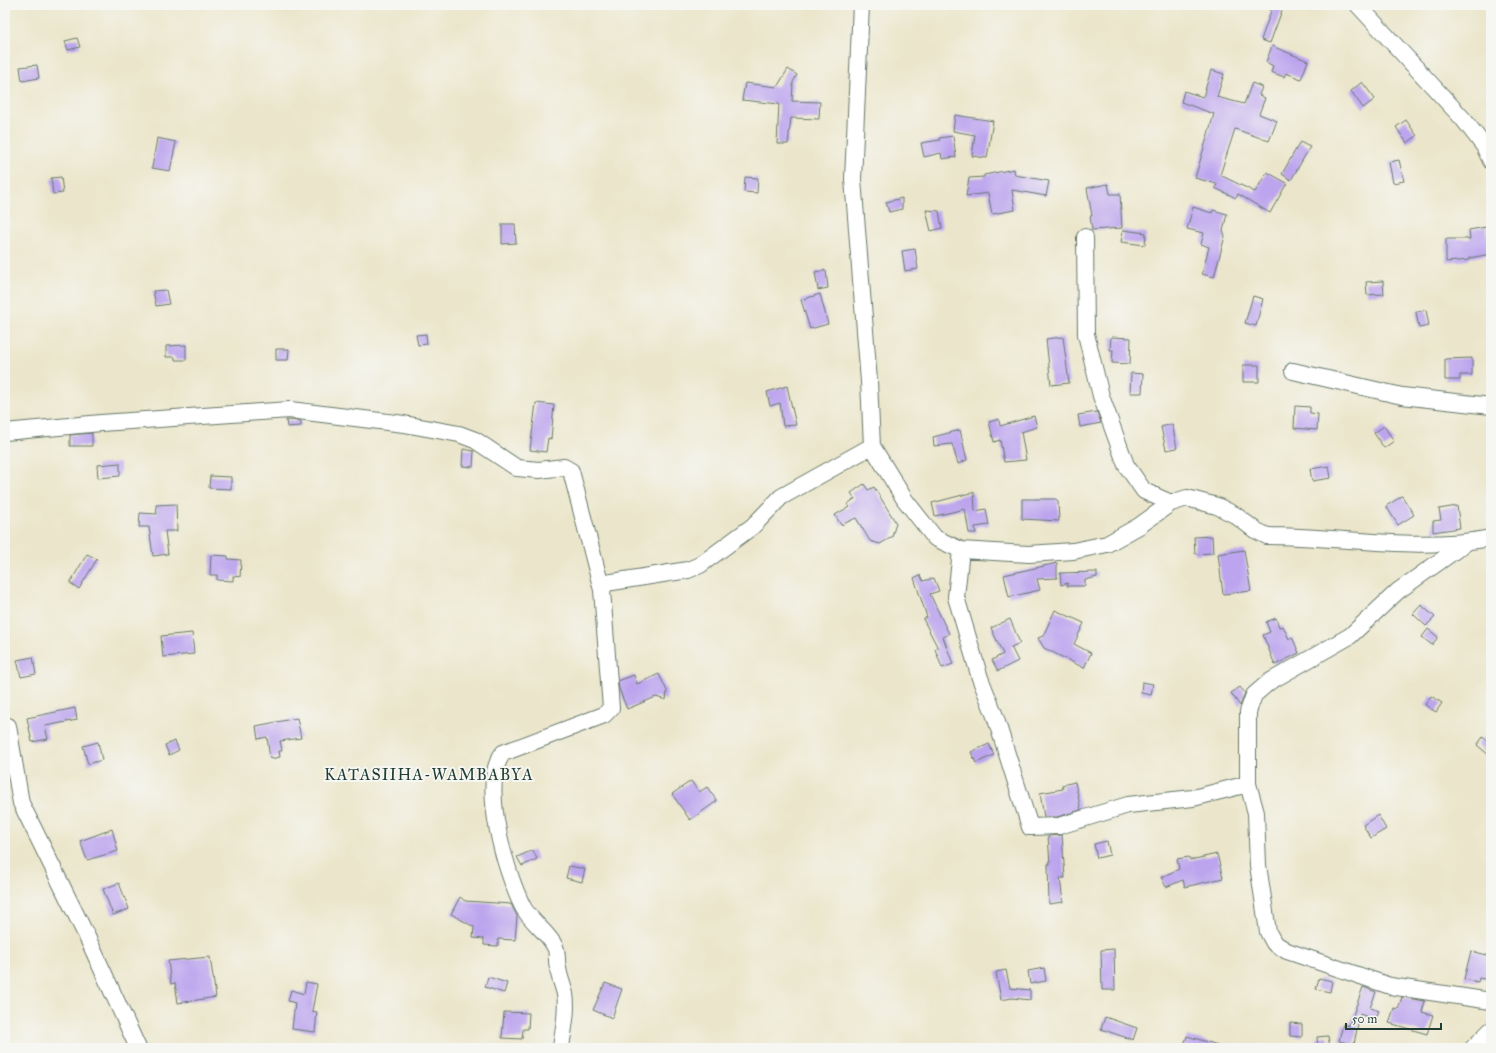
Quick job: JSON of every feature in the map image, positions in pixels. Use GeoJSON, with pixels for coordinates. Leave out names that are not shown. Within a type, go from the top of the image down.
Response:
{"type":"FeatureCollection","features":[{"type":"Feature","properties":{"kind":"street"},"geometry":{"type":"LineString","coordinates":[[861,5],[853,179],[869,381],[872,446],[905,500],[935,538],[961,550],[1029,554],[1073,550],[1107,544],[1139,526],[1171,503],[1187,498],[1217,506],[1267,536],[1377,542],[1467,542],[1491,538]]}},
{"type":"Feature","properties":{"kind":"street"},"geometry":{"type":"LineString","coordinates":[[1358,5],[1464,120],[1484,146],[1491,161]]}},
{"type":"Feature","properties":{"kind":"street"},"geometry":{"type":"LineString","coordinates":[[1085,237],[1086,334],[1101,396],[1126,465],[1144,491],[1171,503]]}},
{"type":"Feature","properties":{"kind":"street"},"geometry":{"type":"LineString","coordinates":[[1293,371],[1402,396],[1491,406]]}},
{"type":"Feature","properties":{"kind":"street"},"geometry":{"type":"LineString","coordinates":[[5,432],[101,423],[290,410],[404,424],[459,434],[475,440],[517,468],[539,470],[564,467],[571,471],[602,590],[611,708],[604,715],[503,753],[498,760],[495,772],[495,813],[503,858],[523,908],[555,947],[558,968],[565,994],[566,1011],[561,1048]]}},
{"type":"Feature","properties":{"kind":"street"},"geometry":{"type":"LineString","coordinates":[[602,590],[606,583],[688,570],[700,565],[753,526],[781,497],[872,446]]}},
{"type":"Feature","properties":{"kind":"street"},"geometry":{"type":"LineString","coordinates":[[1467,542],[1398,590],[1350,636],[1269,682],[1254,695],[1248,712],[1248,784],[1256,813],[1258,865],[1268,932],[1274,943],[1287,951],[1390,986],[1491,1001]]}},
{"type":"Feature","properties":{"kind":"street"},"geometry":{"type":"LineString","coordinates":[[961,550],[956,597],[980,678],[995,716],[1030,827],[1059,826],[1128,805],[1193,798],[1248,784]]}},
{"type":"Feature","properties":{"kind":"street"},"geometry":{"type":"LineString","coordinates":[[6,726],[21,803],[89,941],[138,1048]]}},
{"type":"Feature","properties":{"kind":"street"},"geometry":{"type":"LineString","coordinates":[[1473,1048],[1491,1030]]}},
{"type":"Feature","properties":{"kind":"building"},"geometry":{"type":"Polygon","coordinates":[[[1273,5],[1284,5],[1270,43],[1261,40],[1273,5]]]}},
{"type":"Feature","properties":{"kind":"building"},"geometry":{"type":"Polygon","coordinates":[[[77,38],[80,47],[68,50],[65,41],[77,38]]]}},
{"type":"Feature","properties":{"kind":"building"},"geometry":{"type":"Polygon","coordinates":[[[1272,46],[1308,61],[1301,79],[1286,73],[1284,77],[1271,72],[1273,66],[1266,62],[1272,46]]]}},
{"type":"Feature","properties":{"kind":"building"},"geometry":{"type":"Polygon","coordinates":[[[37,65],[39,78],[22,81],[20,67],[37,65]]]}},
{"type":"Feature","properties":{"kind":"building"},"geometry":{"type":"Polygon","coordinates":[[[788,69],[797,75],[793,82],[792,101],[820,102],[819,119],[791,118],[788,144],[777,144],[779,104],[742,100],[745,83],[777,87],[788,69]]]}},
{"type":"Feature","properties":{"kind":"building"},"geometry":{"type":"Polygon","coordinates":[[[1211,70],[1224,74],[1217,97],[1244,104],[1252,83],[1262,87],[1259,95],[1265,98],[1259,114],[1277,121],[1269,141],[1235,129],[1220,175],[1255,192],[1267,172],[1287,183],[1270,213],[1238,194],[1236,198],[1215,188],[1217,184],[1195,178],[1214,114],[1181,102],[1184,91],[1203,97],[1211,70]]]}},
{"type":"Feature","properties":{"kind":"building"},"geometry":{"type":"Polygon","coordinates":[[[1362,82],[1375,99],[1363,108],[1351,91],[1362,82]]]}},
{"type":"Feature","properties":{"kind":"building"},"geometry":{"type":"Polygon","coordinates":[[[955,115],[993,121],[987,158],[972,156],[975,135],[953,131],[955,115]]]}},
{"type":"Feature","properties":{"kind":"building"},"geometry":{"type":"Polygon","coordinates":[[[1406,120],[1417,136],[1407,143],[1396,127],[1406,120]]]}},
{"type":"Feature","properties":{"kind":"building"},"geometry":{"type":"Polygon","coordinates":[[[953,136],[956,157],[942,159],[941,153],[924,157],[921,143],[953,136]]]}},
{"type":"Feature","properties":{"kind":"building"},"geometry":{"type":"Polygon","coordinates":[[[157,138],[176,142],[170,171],[152,168],[157,138]]]}},
{"type":"Feature","properties":{"kind":"building"},"geometry":{"type":"Polygon","coordinates":[[[1300,142],[1310,147],[1291,180],[1282,174],[1300,142]]]}},
{"type":"Feature","properties":{"kind":"building"},"geometry":{"type":"Polygon","coordinates":[[[1399,160],[1404,181],[1393,183],[1389,162],[1399,160]]]}},
{"type":"Feature","properties":{"kind":"building"},"geometry":{"type":"Polygon","coordinates":[[[1014,169],[1015,175],[1049,181],[1046,196],[1012,190],[1015,210],[992,214],[988,193],[966,196],[969,178],[984,177],[984,175],[1014,169]]]}},
{"type":"Feature","properties":{"kind":"building"},"geometry":{"type":"Polygon","coordinates":[[[61,177],[63,193],[53,194],[51,178],[61,177]]]}},
{"type":"Feature","properties":{"kind":"building"},"geometry":{"type":"Polygon","coordinates":[[[745,177],[758,178],[757,193],[744,192],[745,177]]]}},
{"type":"Feature","properties":{"kind":"building"},"geometry":{"type":"Polygon","coordinates":[[[1108,184],[1110,194],[1120,194],[1122,228],[1092,230],[1090,216],[1092,216],[1087,188],[1108,184]]]}},
{"type":"Feature","properties":{"kind":"building"},"geometry":{"type":"Polygon","coordinates":[[[902,198],[902,209],[889,212],[886,202],[902,198]]]}},
{"type":"Feature","properties":{"kind":"building"},"geometry":{"type":"Polygon","coordinates":[[[1193,207],[1212,213],[1213,210],[1227,214],[1223,231],[1225,236],[1214,277],[1202,274],[1209,247],[1201,244],[1204,233],[1187,229],[1193,207]]]}},
{"type":"Feature","properties":{"kind":"building"},"geometry":{"type":"Polygon","coordinates":[[[926,210],[939,211],[942,228],[931,231],[926,210]]]}},
{"type":"Feature","properties":{"kind":"building"},"geometry":{"type":"Polygon","coordinates":[[[502,224],[515,224],[516,243],[502,244],[502,224]]]}},
{"type":"Feature","properties":{"kind":"building"},"geometry":{"type":"Polygon","coordinates":[[[1486,227],[1491,254],[1469,258],[1469,260],[1446,262],[1446,239],[1470,239],[1469,230],[1486,227]]]}},
{"type":"Feature","properties":{"kind":"building"},"geometry":{"type":"Polygon","coordinates":[[[1123,230],[1146,233],[1145,245],[1121,242],[1123,230]]]}},
{"type":"Feature","properties":{"kind":"building"},"geometry":{"type":"Polygon","coordinates":[[[915,249],[918,269],[905,271],[902,251],[915,249]]]}},
{"type":"Feature","properties":{"kind":"building"},"geometry":{"type":"Polygon","coordinates":[[[826,270],[828,288],[818,290],[815,272],[826,270]]]}},
{"type":"Feature","properties":{"kind":"building"},"geometry":{"type":"Polygon","coordinates":[[[1383,281],[1384,294],[1367,295],[1366,282],[1383,281]]]}},
{"type":"Feature","properties":{"kind":"building"},"geometry":{"type":"Polygon","coordinates":[[[166,290],[169,304],[156,306],[153,291],[166,290]]]}},
{"type":"Feature","properties":{"kind":"building"},"geometry":{"type":"Polygon","coordinates":[[[820,294],[828,324],[810,329],[801,300],[820,294]]]}},
{"type":"Feature","properties":{"kind":"building"},"geometry":{"type":"Polygon","coordinates":[[[1253,296],[1263,299],[1256,326],[1245,323],[1253,296]]]}},
{"type":"Feature","properties":{"kind":"building"},"geometry":{"type":"Polygon","coordinates":[[[1426,310],[1429,326],[1419,328],[1416,312],[1426,310]]]}},
{"type":"Feature","properties":{"kind":"building"},"geometry":{"type":"Polygon","coordinates":[[[426,334],[427,344],[418,345],[416,335],[426,334]]]}},
{"type":"Feature","properties":{"kind":"building"},"geometry":{"type":"Polygon","coordinates":[[[1063,337],[1069,383],[1051,385],[1046,339],[1063,337]]]}},
{"type":"Feature","properties":{"kind":"building"},"geometry":{"type":"Polygon","coordinates":[[[1111,337],[1131,338],[1130,364],[1112,363],[1113,350],[1110,350],[1111,337]]]}},
{"type":"Feature","properties":{"kind":"building"},"geometry":{"type":"Polygon","coordinates":[[[186,345],[186,360],[175,360],[175,357],[166,357],[166,346],[186,345]]]}},
{"type":"Feature","properties":{"kind":"building"},"geometry":{"type":"Polygon","coordinates":[[[276,349],[289,349],[288,360],[276,360],[276,349]]]}},
{"type":"Feature","properties":{"kind":"building"},"geometry":{"type":"Polygon","coordinates":[[[1472,358],[1472,375],[1460,375],[1460,380],[1445,380],[1445,359],[1472,358]]]}},
{"type":"Feature","properties":{"kind":"building"},"geometry":{"type":"Polygon","coordinates":[[[1243,365],[1259,365],[1259,382],[1243,382],[1243,365]]]}},
{"type":"Feature","properties":{"kind":"building"},"geometry":{"type":"Polygon","coordinates":[[[1131,373],[1143,374],[1142,393],[1130,393],[1131,373]]]}},
{"type":"Feature","properties":{"kind":"building"},"geometry":{"type":"Polygon","coordinates":[[[787,386],[796,425],[783,426],[780,403],[770,406],[767,392],[787,386]]]}},
{"type":"Feature","properties":{"kind":"building"},"geometry":{"type":"Polygon","coordinates":[[[536,403],[554,405],[551,439],[548,438],[546,452],[530,450],[536,403]]]}},
{"type":"Feature","properties":{"kind":"building"},"geometry":{"type":"Polygon","coordinates":[[[1295,406],[1310,407],[1310,413],[1318,414],[1317,430],[1294,428],[1295,406]]]}},
{"type":"Feature","properties":{"kind":"building"},"geometry":{"type":"Polygon","coordinates":[[[1097,412],[1101,423],[1080,427],[1078,415],[1097,412]]]}},
{"type":"Feature","properties":{"kind":"building"},"geometry":{"type":"Polygon","coordinates":[[[1034,416],[1037,427],[1021,432],[1026,460],[1004,462],[1000,440],[994,442],[989,422],[999,419],[1000,426],[1034,416]]]}},
{"type":"Feature","properties":{"kind":"building"},"geometry":{"type":"Polygon","coordinates":[[[286,420],[301,421],[301,426],[287,427],[286,420]]]}},
{"type":"Feature","properties":{"kind":"building"},"geometry":{"type":"Polygon","coordinates":[[[1172,424],[1177,448],[1166,450],[1161,427],[1172,424]]]}},
{"type":"Feature","properties":{"kind":"building"},"geometry":{"type":"Polygon","coordinates":[[[1384,426],[1394,441],[1384,448],[1374,433],[1384,426]]]}},
{"type":"Feature","properties":{"kind":"building"},"geometry":{"type":"Polygon","coordinates":[[[960,430],[967,460],[958,464],[952,444],[934,446],[933,437],[960,430]]]}},
{"type":"Feature","properties":{"kind":"building"},"geometry":{"type":"Polygon","coordinates":[[[92,433],[92,446],[70,446],[70,435],[92,433]]]}},
{"type":"Feature","properties":{"kind":"building"},"geometry":{"type":"Polygon","coordinates":[[[463,449],[474,451],[473,467],[462,466],[463,449]]]}},
{"type":"Feature","properties":{"kind":"building"},"geometry":{"type":"Polygon","coordinates":[[[120,463],[120,476],[98,478],[97,465],[120,463]]]}},
{"type":"Feature","properties":{"kind":"building"},"geometry":{"type":"Polygon","coordinates":[[[1329,466],[1331,478],[1312,481],[1310,469],[1329,466]]]}},
{"type":"Feature","properties":{"kind":"building"},"geometry":{"type":"Polygon","coordinates":[[[210,476],[231,477],[231,489],[209,488],[210,476]]]}},
{"type":"Feature","properties":{"kind":"building"},"geometry":{"type":"Polygon","coordinates":[[[864,484],[868,490],[874,487],[896,523],[892,537],[880,544],[870,541],[856,518],[841,525],[835,515],[849,507],[847,504],[855,499],[851,493],[864,484]]]}},
{"type":"Feature","properties":{"kind":"building"},"geometry":{"type":"Polygon","coordinates":[[[974,492],[975,511],[986,509],[989,525],[975,527],[976,533],[969,533],[965,509],[935,516],[932,503],[974,492]]]}},
{"type":"Feature","properties":{"kind":"building"},"geometry":{"type":"Polygon","coordinates":[[[1402,496],[1414,515],[1398,525],[1386,506],[1402,496]]]}},
{"type":"Feature","properties":{"kind":"building"},"geometry":{"type":"Polygon","coordinates":[[[1022,499],[1056,499],[1058,501],[1059,521],[1022,519],[1022,499]]]}},
{"type":"Feature","properties":{"kind":"building"},"geometry":{"type":"Polygon","coordinates":[[[176,504],[177,531],[165,531],[168,554],[153,556],[149,527],[139,527],[140,513],[157,514],[156,505],[176,504]]]}},
{"type":"Feature","properties":{"kind":"building"},"geometry":{"type":"Polygon","coordinates":[[[1457,506],[1460,528],[1433,532],[1433,521],[1441,520],[1439,509],[1457,506]]]}},
{"type":"Feature","properties":{"kind":"building"},"geometry":{"type":"Polygon","coordinates":[[[1212,536],[1213,553],[1195,554],[1194,537],[1212,536]]]}},
{"type":"Feature","properties":{"kind":"building"},"geometry":{"type":"Polygon","coordinates":[[[1244,550],[1251,591],[1223,594],[1218,554],[1244,550]]]}},
{"type":"Feature","properties":{"kind":"building"},"geometry":{"type":"Polygon","coordinates":[[[87,554],[97,559],[79,589],[70,583],[87,554]]]}},
{"type":"Feature","properties":{"kind":"building"},"geometry":{"type":"Polygon","coordinates":[[[211,555],[228,556],[228,559],[241,560],[240,577],[233,576],[233,581],[217,580],[217,575],[210,575],[211,555]]]}},
{"type":"Feature","properties":{"kind":"building"},"geometry":{"type":"Polygon","coordinates":[[[1057,563],[1057,578],[1037,579],[1040,590],[1009,597],[1004,575],[1057,563]]]}},
{"type":"Feature","properties":{"kind":"building"},"geometry":{"type":"Polygon","coordinates":[[[1097,572],[1097,577],[1085,580],[1085,586],[1067,586],[1068,583],[1061,585],[1060,573],[1097,572]]]}},
{"type":"Feature","properties":{"kind":"building"},"geometry":{"type":"Polygon","coordinates":[[[920,575],[923,581],[934,578],[939,591],[930,594],[949,634],[943,637],[953,664],[942,668],[935,649],[938,648],[923,619],[927,617],[914,578],[920,575]]]}},
{"type":"Feature","properties":{"kind":"building"},"geometry":{"type":"Polygon","coordinates":[[[1421,605],[1435,617],[1426,626],[1413,614],[1421,605]]]}},
{"type":"Feature","properties":{"kind":"building"},"geometry":{"type":"Polygon","coordinates":[[[1055,610],[1084,623],[1074,644],[1091,653],[1084,668],[1044,648],[1038,638],[1043,636],[1055,610]]]}},
{"type":"Feature","properties":{"kind":"building"},"geometry":{"type":"Polygon","coordinates":[[[1276,618],[1279,627],[1283,626],[1289,639],[1292,637],[1299,653],[1275,665],[1263,635],[1270,632],[1266,622],[1276,618]]]}},
{"type":"Feature","properties":{"kind":"building"},"geometry":{"type":"Polygon","coordinates":[[[1010,619],[1020,643],[1011,647],[1018,661],[998,671],[992,660],[1003,654],[991,628],[1010,619]]]}},
{"type":"Feature","properties":{"kind":"building"},"geometry":{"type":"Polygon","coordinates":[[[1428,629],[1438,637],[1432,645],[1422,637],[1428,629]]]}},
{"type":"Feature","properties":{"kind":"building"},"geometry":{"type":"Polygon","coordinates":[[[192,633],[194,654],[163,657],[161,636],[192,633]]]}},
{"type":"Feature","properties":{"kind":"building"},"geometry":{"type":"Polygon","coordinates":[[[33,657],[36,674],[21,677],[17,660],[33,657]]]}},
{"type":"Feature","properties":{"kind":"building"},"geometry":{"type":"Polygon","coordinates":[[[659,674],[667,691],[666,700],[656,697],[627,709],[619,689],[618,681],[634,675],[637,684],[659,674]]]}},
{"type":"Feature","properties":{"kind":"building"},"geometry":{"type":"Polygon","coordinates":[[[1142,682],[1153,684],[1151,695],[1141,693],[1142,682]]]}},
{"type":"Feature","properties":{"kind":"building"},"geometry":{"type":"Polygon","coordinates":[[[1240,687],[1245,693],[1240,706],[1231,693],[1240,687]]]}},
{"type":"Feature","properties":{"kind":"building"},"geometry":{"type":"Polygon","coordinates":[[[1431,696],[1442,703],[1436,712],[1425,705],[1431,696]]]}},
{"type":"Feature","properties":{"kind":"building"},"geometry":{"type":"Polygon","coordinates":[[[75,708],[77,720],[45,726],[48,739],[32,742],[27,718],[75,708]]]}},
{"type":"Feature","properties":{"kind":"building"},"geometry":{"type":"Polygon","coordinates":[[[297,718],[301,738],[280,741],[282,751],[279,751],[280,757],[270,759],[267,737],[258,739],[256,726],[297,718]]]}},
{"type":"Feature","properties":{"kind":"building"},"geometry":{"type":"Polygon","coordinates":[[[1483,737],[1491,744],[1491,757],[1477,745],[1483,737]]]}},
{"type":"Feature","properties":{"kind":"building"},"geometry":{"type":"Polygon","coordinates":[[[175,741],[179,750],[169,755],[165,745],[175,741]]]}},
{"type":"Feature","properties":{"kind":"building"},"geometry":{"type":"Polygon","coordinates":[[[98,742],[102,760],[88,764],[83,746],[98,742]]]}},
{"type":"Feature","properties":{"kind":"building"},"geometry":{"type":"Polygon","coordinates":[[[989,744],[994,755],[976,763],[971,752],[989,744]]]}},
{"type":"Feature","properties":{"kind":"building"},"geometry":{"type":"Polygon","coordinates":[[[691,781],[699,792],[707,787],[717,801],[690,820],[672,794],[691,781]]]}},
{"type":"Feature","properties":{"kind":"building"},"geometry":{"type":"Polygon","coordinates":[[[1075,782],[1081,810],[1057,817],[1044,817],[1040,793],[1063,789],[1062,785],[1075,782]]]}},
{"type":"Feature","properties":{"kind":"building"},"geometry":{"type":"Polygon","coordinates":[[[1378,815],[1386,829],[1371,838],[1363,825],[1378,815]]]}},
{"type":"Feature","properties":{"kind":"building"},"geometry":{"type":"Polygon","coordinates":[[[112,829],[118,851],[87,860],[80,841],[112,829]]]}},
{"type":"Feature","properties":{"kind":"building"},"geometry":{"type":"Polygon","coordinates":[[[1062,835],[1065,878],[1060,878],[1063,902],[1049,904],[1048,864],[1050,864],[1048,836],[1062,835]]]}},
{"type":"Feature","properties":{"kind":"building"},"geometry":{"type":"Polygon","coordinates":[[[1107,841],[1110,855],[1097,858],[1094,844],[1107,841]]]}},
{"type":"Feature","properties":{"kind":"building"},"geometry":{"type":"Polygon","coordinates":[[[533,850],[537,859],[522,866],[517,857],[533,850]]]}},
{"type":"Feature","properties":{"kind":"building"},"geometry":{"type":"Polygon","coordinates":[[[1217,854],[1223,878],[1185,887],[1183,880],[1166,887],[1161,877],[1179,869],[1177,859],[1189,857],[1190,860],[1217,854]]]}},
{"type":"Feature","properties":{"kind":"building"},"geometry":{"type":"Polygon","coordinates":[[[569,866],[585,869],[582,882],[566,878],[569,866]]]}},
{"type":"Feature","properties":{"kind":"building"},"geometry":{"type":"Polygon","coordinates":[[[119,883],[129,909],[113,915],[103,889],[119,883]]]}},
{"type":"Feature","properties":{"kind":"building"},"geometry":{"type":"Polygon","coordinates":[[[460,897],[465,901],[511,904],[517,916],[515,940],[498,939],[498,946],[484,945],[484,939],[473,938],[474,927],[451,914],[460,897]]]}},
{"type":"Feature","properties":{"kind":"building"},"geometry":{"type":"Polygon","coordinates":[[[1114,949],[1115,990],[1102,990],[1101,950],[1114,949]]]}},
{"type":"Feature","properties":{"kind":"building"},"geometry":{"type":"Polygon","coordinates":[[[1471,951],[1491,956],[1488,968],[1491,968],[1489,980],[1479,978],[1478,982],[1464,979],[1471,951]]]}},
{"type":"Feature","properties":{"kind":"building"},"geometry":{"type":"Polygon","coordinates":[[[210,957],[216,997],[178,1003],[175,983],[171,984],[168,961],[210,957]]]}},
{"type":"Feature","properties":{"kind":"building"},"geometry":{"type":"Polygon","coordinates":[[[1044,968],[1046,981],[1030,984],[1028,971],[1044,968]]]}},
{"type":"Feature","properties":{"kind":"building"},"geometry":{"type":"Polygon","coordinates":[[[1006,970],[1010,988],[1030,990],[1030,1000],[1012,998],[1001,1000],[996,972],[1006,970]]]}},
{"type":"Feature","properties":{"kind":"building"},"geometry":{"type":"Polygon","coordinates":[[[488,977],[507,983],[504,993],[485,987],[488,977]]]}},
{"type":"Feature","properties":{"kind":"building"},"geometry":{"type":"Polygon","coordinates":[[[1319,978],[1332,981],[1330,992],[1316,989],[1319,978]]]}},
{"type":"Feature","properties":{"kind":"building"},"geometry":{"type":"Polygon","coordinates":[[[306,982],[317,984],[312,1011],[317,1012],[315,1032],[292,1029],[295,1003],[288,1001],[291,990],[304,994],[306,982]]]}},
{"type":"Feature","properties":{"kind":"building"},"geometry":{"type":"Polygon","coordinates":[[[605,983],[622,989],[612,1018],[593,1010],[605,983]]]}},
{"type":"Feature","properties":{"kind":"building"},"geometry":{"type":"Polygon","coordinates":[[[1363,987],[1376,992],[1370,1008],[1379,1011],[1375,1020],[1360,1014],[1354,1044],[1339,1041],[1343,1024],[1349,1026],[1363,987]]]}},
{"type":"Feature","properties":{"kind":"building"},"geometry":{"type":"Polygon","coordinates":[[[1402,997],[1425,1001],[1422,1012],[1433,1015],[1427,1034],[1389,1023],[1394,1008],[1398,1009],[1402,997]]]}},
{"type":"Feature","properties":{"kind":"building"},"geometry":{"type":"Polygon","coordinates":[[[504,1012],[529,1013],[528,1029],[523,1029],[522,1039],[502,1038],[504,1012]]]}},
{"type":"Feature","properties":{"kind":"building"},"geometry":{"type":"Polygon","coordinates":[[[1105,1017],[1137,1028],[1133,1040],[1101,1029],[1105,1017]]]}},
{"type":"Feature","properties":{"kind":"building"},"geometry":{"type":"Polygon","coordinates":[[[1290,1023],[1302,1024],[1302,1037],[1290,1036],[1290,1023]]]}},
{"type":"Feature","properties":{"kind":"building"},"geometry":{"type":"Polygon","coordinates":[[[1187,1036],[1218,1045],[1217,1048],[1183,1048],[1187,1036]]]}},
{"type":"Feature","properties":{"kind":"building"},"geometry":{"type":"Polygon","coordinates":[[[1328,1036],[1330,1048],[1318,1048],[1317,1037],[1328,1036]]]}},
{"type":"Feature","properties":{"kind":"district","name":"KATASIIHA-WAMBABYA"},"geometry":{"type":"Point","coordinates":[429,774]}}]}
